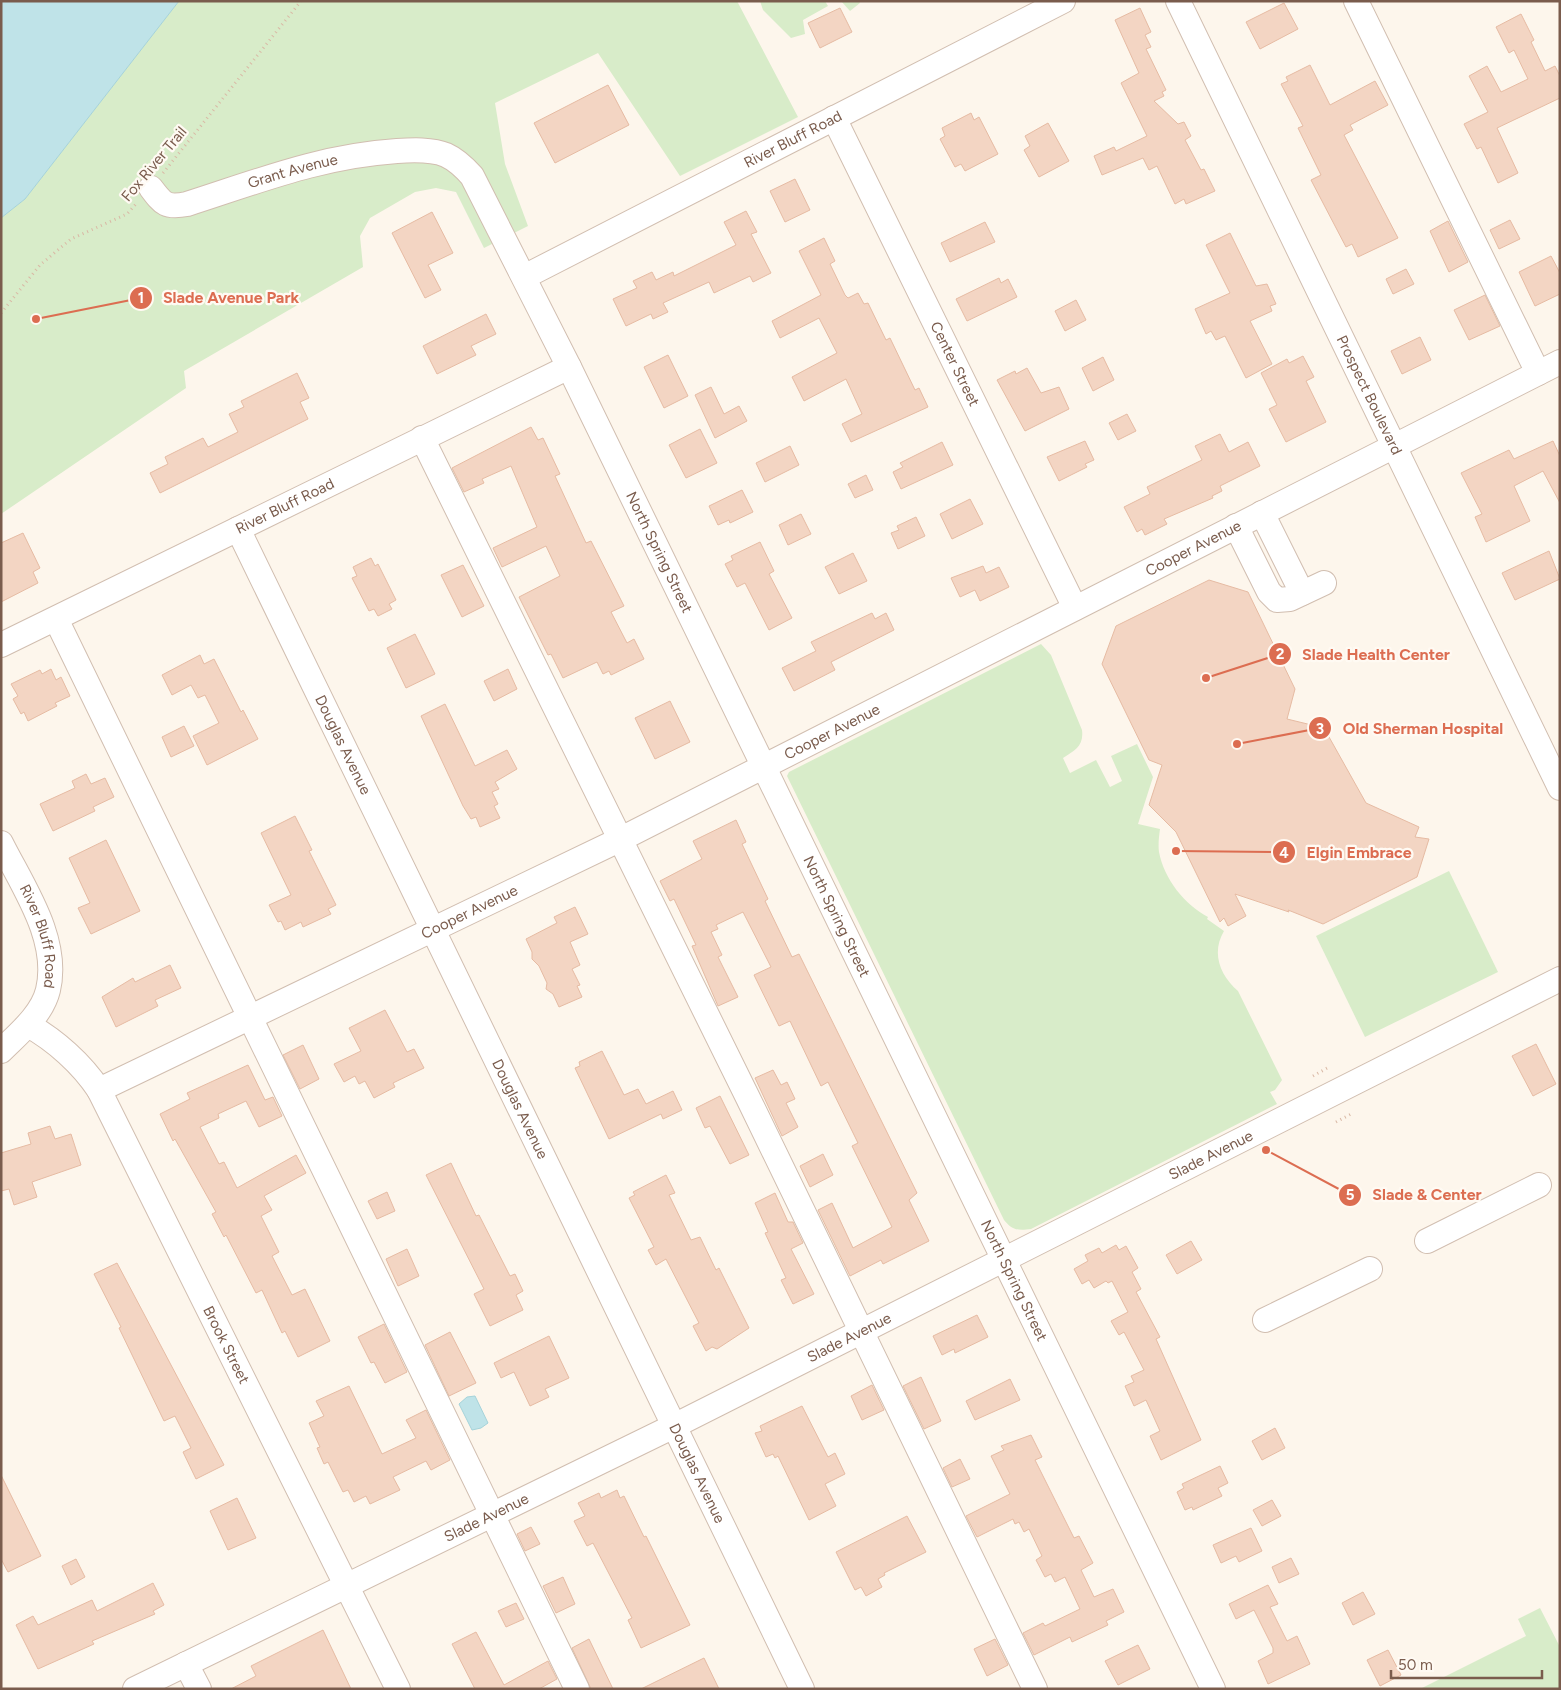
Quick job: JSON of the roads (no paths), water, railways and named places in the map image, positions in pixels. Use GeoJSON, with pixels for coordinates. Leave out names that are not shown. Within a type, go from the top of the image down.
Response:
{"type":"FeatureCollection","features":[{"type":"Feature","properties":{"kind":"street","name":"River Bluff Road"},"geometry":{"type":"LineString","coordinates":[[524,276],[1063,1]]}},
{"type":"Feature","properties":{"kind":"street","name":"Prospect Boulevard"},"geometry":{"type":"LineString","coordinates":[[1178,1],[1560,788]]}},
{"type":"Feature","properties":{"kind":"street"},"geometry":{"type":"LineString","coordinates":[[1356,1],[1538,373]]}},
{"type":"Feature","properties":{"kind":"street","name":"Center Street"},"geometry":{"type":"LineString","coordinates":[[834,118],[1075,608]]}},
{"type":"Feature","properties":{"kind":"street","name":"Grant Avenue"},"geometry":{"type":"LineString","coordinates":[[151,188],[162,202],[173,207],[317,162],[359,154],[414,150],[444,154]]}},
{"type":"Feature","properties":{"kind":"street","name":"North Spring Street"},"geometry":{"type":"LineString","coordinates":[[444,154],[462,164],[472,176],[524,276],[1213,1689]]}},
{"type":"Feature","properties":{"kind":"street","name":"Cooper Avenue"},"geometry":{"type":"LineString","coordinates":[[99,1090],[434,931],[619,840],[1560,362]]}},
{"type":"Feature","properties":{"kind":"street","name":"River Bluff Road"},"geometry":{"type":"LineString","coordinates":[[1,646],[569,367]]}},
{"type":"Feature","properties":{"kind":"street"},"geometry":{"type":"LineString","coordinates":[[422,438],[748,1098],[1035,1689]]}},
{"type":"Feature","properties":{"kind":"street"},"geometry":{"type":"LineString","coordinates":[[1262,513],[1296,596]]}},
{"type":"Feature","properties":{"kind":"street"},"geometry":{"type":"LineString","coordinates":[[1236,526],[1269,592],[1277,600],[1296,596],[1324,583]]}},
{"type":"Feature","properties":{"kind":"street","name":"Douglas Avenue"},"geometry":{"type":"LineString","coordinates":[[238,529],[802,1689]]}},
{"type":"Feature","properties":{"kind":"street"},"geometry":{"type":"LineString","coordinates":[[56,619],[577,1689]]}},
{"type":"Feature","properties":{"kind":"street","name":"River Bluff Road"},"geometry":{"type":"LineString","coordinates":[[1,843],[43,928],[49,956],[48,991],[28,1025],[1,1051]]}},
{"type":"Feature","properties":{"kind":"street","name":"Slade Avenue"},"geometry":{"type":"LineString","coordinates":[[135,1689],[674,1426],[1560,979]]}},
{"type":"Feature","properties":{"kind":"street","name":"Brook Street"},"geometry":{"type":"LineString","coordinates":[[28,1025],[44,1034],[79,1066],[99,1090],[398,1689]]}},
{"type":"Feature","properties":{"kind":"street"},"geometry":{"type":"LineString","coordinates":[[1427,1241],[1539,1185]]}},
{"type":"Feature","properties":{"kind":"street"},"geometry":{"type":"LineString","coordinates":[[1265,1320],[1370,1269]]}},
{"type":"Feature","properties":{"kind":"street"},"geometry":{"type":"LineString","coordinates":[[186,1664],[199,1689]]}},
{"type":"Feature","properties":{"kind":"water"},"geometry":{"type":"Polygon","coordinates":[[[1,1],[179,1],[25,199],[1,218],[1,1]]]}},
{"type":"Feature","properties":{"kind":"water"},"geometry":{"type":"Polygon","coordinates":[[[475,1396],[488,1423],[481,1428],[472,1430],[459,1404],[467,1397],[475,1396]]]}},
{"type":"Feature","properties":{"kind":"place","name":"Slade Avenue Park"},"geometry":{"type":"Point","coordinates":[36,319]}},
{"type":"Feature","properties":{"kind":"place","name":"Slade Health Center"},"geometry":{"type":"Point","coordinates":[1206,678]}},
{"type":"Feature","properties":{"kind":"place","name":"Old Sherman Hospital"},"geometry":{"type":"Point","coordinates":[1237,744]}},
{"type":"Feature","properties":{"kind":"place","name":"Elgin Embrace"},"geometry":{"type":"Point","coordinates":[1176,851]}},
{"type":"Feature","properties":{"kind":"place","name":"Slade & Center"},"geometry":{"type":"Point","coordinates":[1266,1150]}}]}
